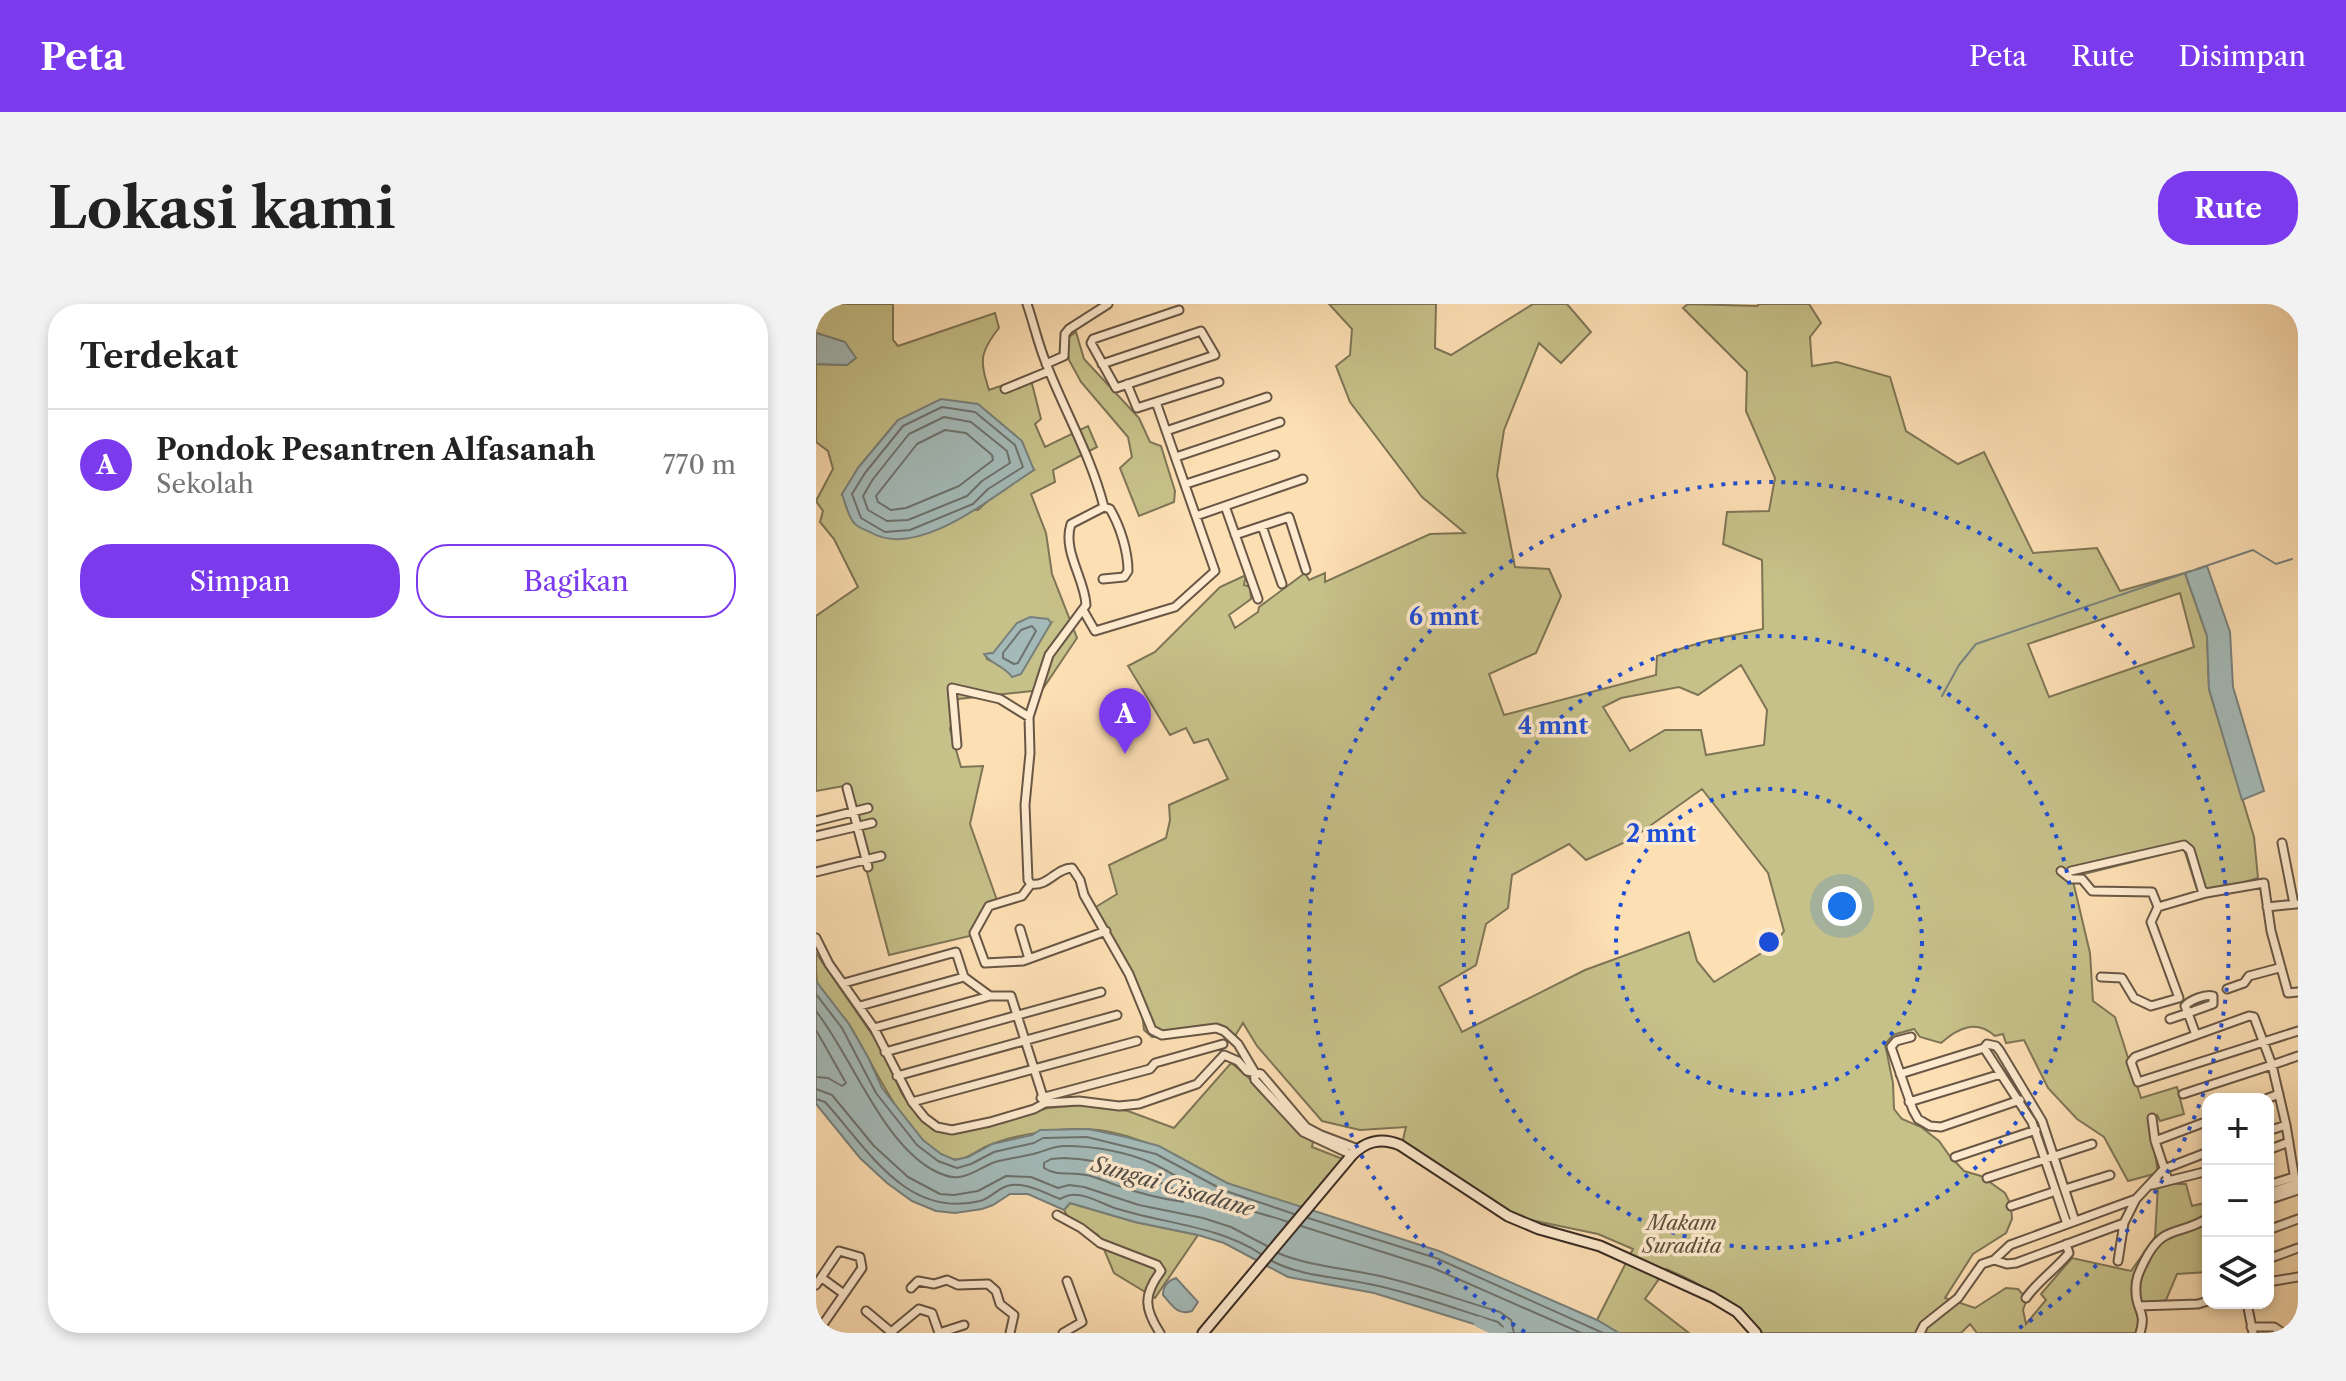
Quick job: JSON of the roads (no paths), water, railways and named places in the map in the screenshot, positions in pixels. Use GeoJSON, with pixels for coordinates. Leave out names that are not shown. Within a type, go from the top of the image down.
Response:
{"type":"FeatureCollection","features":[{"type":"Feature","properties":{"kind":"main road"},"geometry":{"type":"LineString","coordinates":[[1203,1333],[1353,1155],[1379,1140],[1400,1145],[1508,1216],[1539,1229],[1600,1246],[1712,1297],[1737,1312],[1756,1333]]}},
{"type":"Feature","properties":{"kind":"street"},"geometry":{"type":"LineString","coordinates":[[1027,304],[1048,368],[1096,475],[1104,507]]}},
{"type":"Feature","properties":{"kind":"street"},"geometry":{"type":"LineString","coordinates":[[1005,389],[1048,368],[1064,356],[1065,334],[1069,329],[1108,304]]}},
{"type":"Feature","properties":{"kind":"street"},"geometry":{"type":"LineString","coordinates":[[1102,364],[1201,331],[1215,355],[1116,388],[1102,364],[1091,343],[1093,339],[1179,310]]}},
{"type":"Feature","properties":{"kind":"street"},"geometry":{"type":"LineString","coordinates":[[1127,384],[1137,408],[1219,382]]}},
{"type":"Feature","properties":{"kind":"street"},"geometry":{"type":"LineString","coordinates":[[1166,431],[1267,397]]}},
{"type":"Feature","properties":{"kind":"street"},"geometry":{"type":"LineString","coordinates":[[1083,610],[1095,631],[1175,607],[1215,571],[1156,402]]}},
{"type":"Feature","properties":{"kind":"street"},"geometry":{"type":"LineString","coordinates":[[1176,457],[1280,422]]}},
{"type":"Feature","properties":{"kind":"street"},"geometry":{"type":"LineString","coordinates":[[1186,484],[1275,455]]}},
{"type":"Feature","properties":{"kind":"street"},"geometry":{"type":"LineString","coordinates":[[1196,516],[1303,479]]}},
{"type":"Feature","properties":{"kind":"street"},"geometry":{"type":"LineString","coordinates":[[1225,506],[1258,599]]}},
{"type":"Feature","properties":{"kind":"street"},"geometry":{"type":"LineString","coordinates":[[1031,884],[1028,880],[1025,805],[1030,753],[1029,717],[1049,655],[1086,605],[1068,532],[1074,521],[1104,507],[1110,509],[1115,517],[1128,564],[1124,577],[1103,579]]}},
{"type":"Feature","properties":{"kind":"street"},"geometry":{"type":"LineString","coordinates":[[1235,535],[1289,517],[1306,570]]}},
{"type":"Feature","properties":{"kind":"street"},"geometry":{"type":"LineString","coordinates":[[1262,526],[1282,584]]}},
{"type":"Feature","properties":{"kind":"street"},"geometry":{"type":"LineString","coordinates":[[957,745],[952,688],[1000,699],[1029,717]]}},
{"type":"Feature","properties":{"kind":"street"},"geometry":{"type":"LineString","coordinates":[[847,788],[867,864]]}},
{"type":"Feature","properties":{"kind":"street"},"geometry":{"type":"LineString","coordinates":[[816,821],[868,808]]}},
{"type":"Feature","properties":{"kind":"street"},"geometry":{"type":"LineString","coordinates":[[816,836],[872,823]]}},
{"type":"Feature","properties":{"kind":"street"},"geometry":{"type":"LineString","coordinates":[[2267,907],[2296,904],[2282,843]]}},
{"type":"Feature","properties":{"kind":"street"},"geometry":{"type":"LineString","coordinates":[[2071,871],[2184,845],[2190,850],[2202,890],[2206,893]]}},
{"type":"Feature","properties":{"kind":"street"},"geometry":{"type":"LineString","coordinates":[[816,872],[867,864],[881,856]]}},
{"type":"Feature","properties":{"kind":"street"},"geometry":{"type":"LineString","coordinates":[[1106,931],[1016,963],[986,963],[974,933],[989,906],[1022,896],[1031,884],[1045,883],[1064,869],[1072,868],[1080,880],[1084,895],[1106,931],[1129,974],[1152,1030],[1162,1035],[1216,1028],[1224,1031],[1238,1044],[1254,1071]]}},
{"type":"Feature","properties":{"kind":"street"},"geometry":{"type":"LineString","coordinates":[[2061,871],[2071,879],[2082,879],[2092,891],[2152,892],[2158,907],[2151,922],[2179,998],[2151,1006],[2134,998],[2122,978],[2101,977]]}},
{"type":"Feature","properties":{"kind":"street"},"geometry":{"type":"LineString","coordinates":[[2158,907],[2206,893],[2264,883],[2279,968],[2288,993],[2298,992]]}},
{"type":"Feature","properties":{"kind":"street"},"geometry":{"type":"LineString","coordinates":[[1020,929],[1029,959]]}},
{"type":"Feature","properties":{"kind":"street"},"geometry":{"type":"LineString","coordinates":[[816,938],[829,964],[874,1028],[912,1102],[937,1127],[952,1130],[990,1122],[1034,1109],[1043,1100],[1223,1044]]}},
{"type":"Feature","properties":{"kind":"street"},"geometry":{"type":"LineString","coordinates":[[844,983],[956,952],[964,977],[990,996]]}},
{"type":"Feature","properties":{"kind":"street"},"geometry":{"type":"LineString","coordinates":[[2227,989],[2244,983],[2249,976],[2279,968]]}},
{"type":"Feature","properties":{"kind":"street"},"geometry":{"type":"LineString","coordinates":[[860,1006],[964,977]]}},
{"type":"Feature","properties":{"kind":"street"},"geometry":{"type":"LineString","coordinates":[[885,1052],[1101,992]]}},
{"type":"Feature","properties":{"kind":"street"},"geometry":{"type":"LineString","coordinates":[[874,1028],[990,996],[1011,996],[1043,1100]]}},
{"type":"Feature","properties":{"kind":"street"},"geometry":{"type":"LineString","coordinates":[[2170,1019],[2188,1013],[2196,1035]]}},
{"type":"Feature","properties":{"kind":"street"},"geometry":{"type":"LineString","coordinates":[[897,1076],[1117,1015]]}},
{"type":"Feature","properties":{"kind":"street"},"geometry":{"type":"LineString","coordinates":[[2297,1184],[2272,1065],[2263,1040],[2252,1016],[2135,1057],[2131,1062],[2138,1082],[2263,1040],[2298,1031]]}},
{"type":"Feature","properties":{"kind":"street"},"geometry":{"type":"LineString","coordinates":[[1911,1037],[1891,1045],[1909,1102],[1918,1119],[1934,1127],[2020,1100]]}},
{"type":"Feature","properties":{"kind":"street"},"geometry":{"type":"LineString","coordinates":[[912,1102],[1137,1041]]}},
{"type":"Feature","properties":{"kind":"street"},"geometry":{"type":"LineString","coordinates":[[1900,1074],[1991,1044],[2000,1051],[2039,1115],[2071,1222]]}},
{"type":"Feature","properties":{"kind":"street"},"geometry":{"type":"LineString","coordinates":[[1984,1048],[2020,1100],[2050,1157]]}},
{"type":"Feature","properties":{"kind":"street"},"geometry":{"type":"LineString","coordinates":[[1043,1100],[1119,1106],[1139,1104],[1192,1086],[1204,1078],[1224,1055],[1238,1061],[1247,1071],[1261,1074],[1306,1127],[1353,1155]]}},
{"type":"Feature","properties":{"kind":"street"},"geometry":{"type":"LineString","coordinates":[[2183,1094],[2298,1056]]}},
{"type":"Feature","properties":{"kind":"street"},"geometry":{"type":"LineString","coordinates":[[1909,1102],[2001,1074]]}},
{"type":"Feature","properties":{"kind":"street"},"geometry":{"type":"LineString","coordinates":[[2274,1096],[2279,1094]]}},
{"type":"Feature","properties":{"kind":"street"},"geometry":{"type":"LineString","coordinates":[[2152,1118],[2155,1141],[2168,1180]]}},
{"type":"Feature","properties":{"kind":"street"},"geometry":{"type":"LineString","coordinates":[[2155,1141],[2202,1123]]}},
{"type":"Feature","properties":{"kind":"street"},"geometry":{"type":"LineString","coordinates":[[2274,1129],[2286,1125]]}},
{"type":"Feature","properties":{"kind":"street"},"geometry":{"type":"LineString","coordinates":[[1955,1157],[2036,1130]]}},
{"type":"Feature","properties":{"kind":"street"},"geometry":{"type":"LineString","coordinates":[[2274,1148],[2289,1142]]}},
{"type":"Feature","properties":{"kind":"street"},"geometry":{"type":"LineString","coordinates":[[1987,1178],[2092,1144]]}},
{"type":"Feature","properties":{"kind":"street"},"geometry":{"type":"LineString","coordinates":[[2118,1261],[2124,1223],[2136,1199],[2164,1169],[2202,1154]]}},
{"type":"Feature","properties":{"kind":"street"},"geometry":{"type":"LineString","coordinates":[[2148,1187],[2202,1173]]}},
{"type":"Feature","properties":{"kind":"street"},"geometry":{"type":"LineString","coordinates":[[2011,1206],[2110,1175]]}},
{"type":"Feature","properties":{"kind":"street"},"geometry":{"type":"LineString","coordinates":[[2274,1185],[2297,1184]]}},
{"type":"Feature","properties":{"kind":"street"},"geometry":{"type":"LineString","coordinates":[[2274,1191],[2297,1184]]}},
{"type":"Feature","properties":{"kind":"street"},"geometry":{"type":"LineString","coordinates":[[2274,1197],[2297,1184]]}},
{"type":"Feature","properties":{"kind":"street"},"geometry":{"type":"LineString","coordinates":[[1920,1333],[1924,1325],[1958,1298],[1982,1264],[1994,1260],[2010,1245],[2136,1199]]}},
{"type":"Feature","properties":{"kind":"street"},"geometry":{"type":"LineString","coordinates":[[1057,1215],[1100,1243],[1157,1265],[1161,1271],[1150,1285],[1147,1295],[1157,1332]]}},
{"type":"Feature","properties":{"kind":"street"},"geometry":{"type":"LineString","coordinates":[[2274,1228],[2298,1219]]}},
{"type":"Feature","properties":{"kind":"street"},"geometry":{"type":"LineString","coordinates":[[2140,1333],[2144,1315],[2136,1298],[2137,1277],[2153,1246],[2170,1232],[2202,1220]]}},
{"type":"Feature","properties":{"kind":"street"},"geometry":{"type":"LineString","coordinates":[[1994,1260],[2016,1263],[2124,1223]]}},
{"type":"Feature","properties":{"kind":"street"},"geometry":{"type":"LineString","coordinates":[[2026,1298],[2069,1253],[2066,1244]]}},
{"type":"Feature","properties":{"kind":"street"},"geometry":{"type":"LineString","coordinates":[[2274,1257],[2298,1248]]}},
{"type":"Feature","properties":{"kind":"street"},"geometry":{"type":"LineString","coordinates":[[816,1285],[839,1251],[860,1257],[862,1268],[817,1333]]}},
{"type":"Feature","properties":{"kind":"street"},"geometry":{"type":"LineString","coordinates":[[2274,1281],[2298,1277]]}},
{"type":"Feature","properties":{"kind":"street"},"geometry":{"type":"LineString","coordinates":[[822,1278],[844,1294]]}},
{"type":"Feature","properties":{"kind":"street"},"geometry":{"type":"LineString","coordinates":[[911,1288],[918,1281],[988,1284],[996,1291],[1000,1304],[1013,1313],[1010,1333]]}},
{"type":"Feature","properties":{"kind":"street"},"geometry":{"type":"LineString","coordinates":[[1063,1333],[1082,1322],[1067,1281]]}},
{"type":"Feature","properties":{"kind":"street"},"geometry":{"type":"LineString","coordinates":[[2139,1306],[2202,1303]]}},
{"type":"Feature","properties":{"kind":"street"},"geometry":{"type":"LineString","coordinates":[[866,1311],[891,1333],[915,1311],[922,1309],[933,1314],[939,1333],[964,1325]]}},
{"type":"Feature","properties":{"kind":"street"},"geometry":{"type":"LineString","coordinates":[[2248,1309],[2252,1330],[2274,1327],[2283,1333]]}},
{"type":"Feature","properties":{"kind":"water"},"geometry":{"type":"Polygon","coordinates":[[[816,333],[845,342],[856,358],[847,365],[816,364],[816,333]]]}},
{"type":"Feature","properties":{"kind":"water"},"geometry":{"type":"Polygon","coordinates":[[[941,399],[978,404],[1022,441],[1034,470],[977,508],[932,532],[889,539],[857,526],[850,517],[842,494],[858,468],[898,420],[941,399]]]}},
{"type":"Feature","properties":{"kind":"water"},"geometry":{"type":"Polygon","coordinates":[[[2207,566],[2230,632],[2233,687],[2264,791],[2242,800],[2209,689],[2207,636],[2185,573],[2207,566]]]}},
{"type":"Feature","properties":{"kind":"water"},"geometry":{"type":"Polygon","coordinates":[[[1030,617],[1048,619],[1051,623],[1021,674],[1012,677],[984,654],[993,653],[1017,623],[1030,617]]]}},
{"type":"Feature","properties":{"kind":"water"},"geometry":{"type":"Polygon","coordinates":[[[816,981],[849,1024],[882,1088],[923,1140],[941,1154],[955,1160],[968,1157],[992,1144],[1032,1135],[1040,1130],[1088,1129],[1126,1137],[1159,1146],[1227,1183],[1439,1251],[1597,1320],[1619,1333],[1503,1333],[1374,1293],[1288,1277],[1224,1243],[1198,1235],[1135,1222],[1070,1203],[1064,1210],[1028,1194],[1010,1194],[982,1209],[955,1213],[936,1211],[912,1201],[860,1158],[816,1104],[816,981]]]}},
{"type":"Feature","properties":{"kind":"water"},"geometry":{"type":"Polygon","coordinates":[[[1176,1278],[1198,1302],[1192,1311],[1179,1311],[1163,1295],[1166,1284],[1176,1278]]]}},
{"type":"Feature","properties":{"kind":"waterway"},"geometry":{"type":"LineString","coordinates":[[2197,569],[2253,550],[2276,564],[2292,559]]}},
{"type":"Feature","properties":{"kind":"waterway"},"geometry":{"type":"LineString","coordinates":[[1942,696],[1959,665],[1976,644],[2191,571]]}},
{"type":"Feature","properties":{"kind":"waterway","name":"Sungai Cisadane"},"geometry":{"type":"LineString","coordinates":[[1479,1322],[1502,1333]]}},
{"type":"Feature","properties":{"kind":"place","name":"Pondok Pesantren Alfasanah"},"geometry":{"type":"Point","coordinates":[1125,754]}},
{"type":"Feature","properties":{"kind":"park label","name":"Makam Suradita"},"geometry":{"type":"Point","coordinates":[1682,1234]}}]}
